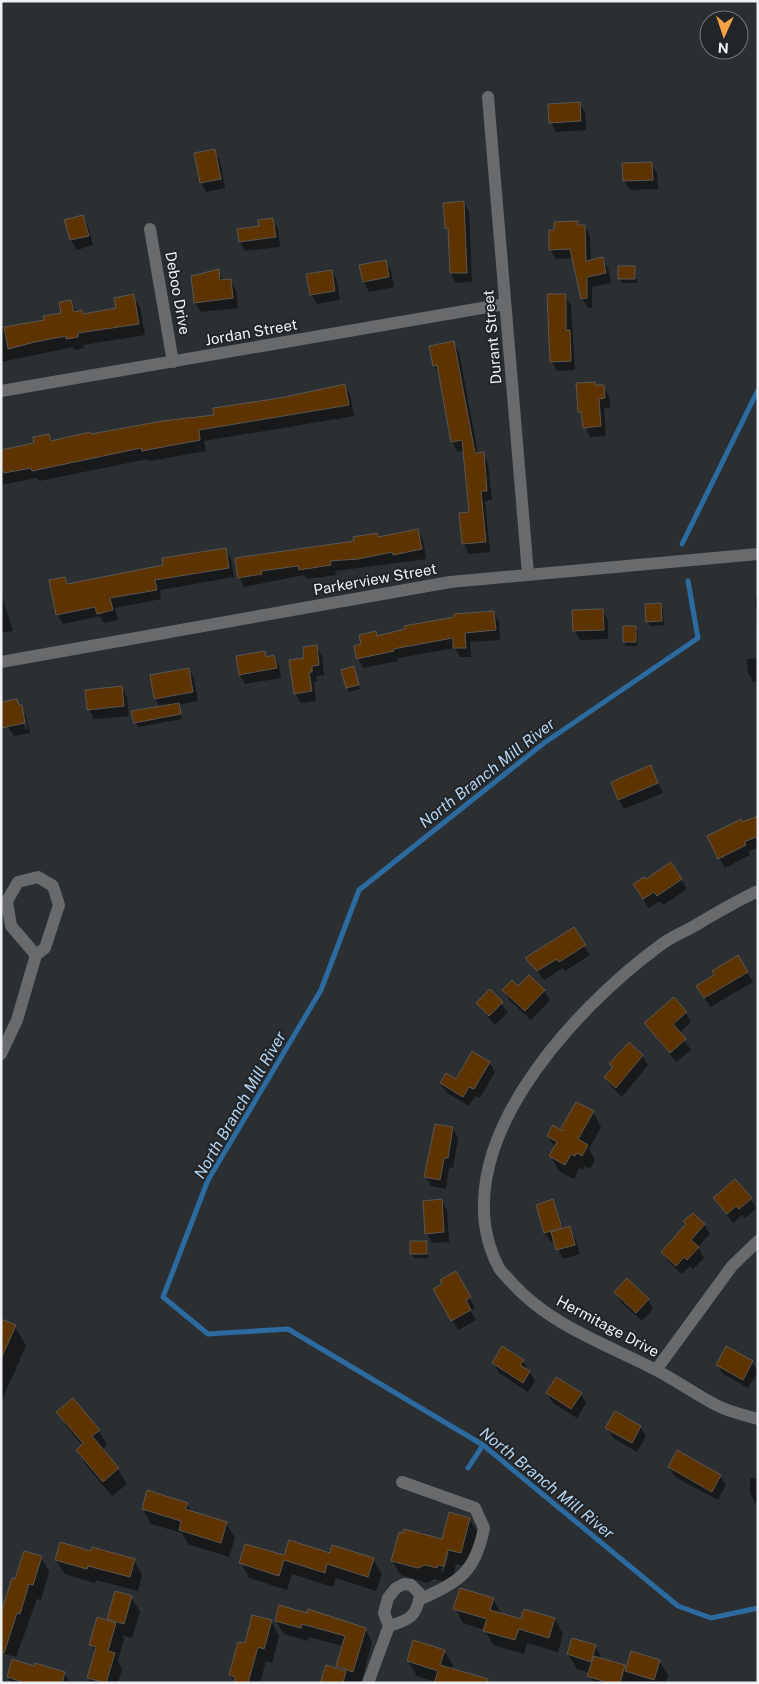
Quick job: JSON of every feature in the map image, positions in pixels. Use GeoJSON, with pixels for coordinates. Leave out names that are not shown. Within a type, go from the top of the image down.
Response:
{"type":"FeatureCollection","features":[{"type":"Feature","properties":{"kind":"street","name":"Durant Street"},"geometry":{"type":"LineString","coordinates":[[488,96],[528,574]]}},
{"type":"Feature","properties":{"kind":"street","name":"Deboo Drive"},"geometry":{"type":"LineString","coordinates":[[150,229],[173,362]]}},
{"type":"Feature","properties":{"kind":"street","name":"Jordan Street"},"geometry":{"type":"LineString","coordinates":[[1,391],[505,304]]}},
{"type":"Feature","properties":{"kind":"street","name":"Parkerview Street"},"geometry":{"type":"LineString","coordinates":[[1,662],[406,589],[528,574],[758,554]]}},
{"type":"Feature","properties":{"kind":"street"},"geometry":{"type":"LineString","coordinates":[[1,1054],[17,1020],[36,955],[45,948],[58,905],[53,886],[38,877],[18,882],[7,901],[11,926],[36,955]]}},
{"type":"Feature","properties":{"kind":"street","name":"Hermitage Drive"},"geometry":{"type":"LineString","coordinates":[[758,891],[664,943],[626,973],[575,1022],[526,1084],[499,1134],[489,1158],[483,1195],[485,1231],[500,1269],[526,1298],[568,1326],[656,1370],[718,1406],[758,1419]]}},
{"type":"Feature","properties":{"kind":"street"},"geometry":{"type":"LineString","coordinates":[[656,1370],[732,1266],[758,1241]]}},
{"type":"Feature","properties":{"kind":"street"},"geometry":{"type":"LineString","coordinates":[[402,1482],[475,1508],[484,1528],[474,1561],[460,1579],[419,1600]]}},
{"type":"Feature","properties":{"kind":"street"},"geometry":{"type":"LineString","coordinates":[[368,1683],[389,1626],[384,1613],[388,1598],[396,1588],[404,1584],[411,1585],[420,1594],[418,1607],[413,1616],[389,1626]]}},
{"type":"Feature","properties":{"kind":"building"},"geometry":{"type":"Polygon","coordinates":[[[580,102],[581,121],[549,123],[548,104],[580,102]]]}},
{"type":"Feature","properties":{"kind":"building"},"geometry":{"type":"Polygon","coordinates":[[[215,149],[221,179],[200,183],[194,153],[215,149]]]}},
{"type":"Feature","properties":{"kind":"building"},"geometry":{"type":"Polygon","coordinates":[[[652,162],[653,180],[623,181],[622,163],[652,162]]]}},
{"type":"Feature","properties":{"kind":"building"},"geometry":{"type":"Polygon","coordinates":[[[464,201],[467,273],[450,273],[448,228],[445,228],[443,203],[464,201]]]}},
{"type":"Feature","properties":{"kind":"building"},"geometry":{"type":"Polygon","coordinates":[[[83,215],[89,236],[70,240],[64,220],[83,215]]]}},
{"type":"Feature","properties":{"kind":"building"},"geometry":{"type":"Polygon","coordinates":[[[273,218],[276,237],[239,242],[237,229],[259,226],[258,220],[273,218]]]}},
{"type":"Feature","properties":{"kind":"building"},"geometry":{"type":"Polygon","coordinates":[[[578,221],[578,225],[585,225],[586,261],[603,257],[606,273],[587,277],[587,298],[581,299],[570,249],[549,250],[549,230],[554,230],[554,222],[578,221]]]}},
{"type":"Feature","properties":{"kind":"building"},"geometry":{"type":"Polygon","coordinates":[[[386,260],[389,277],[363,282],[359,265],[386,260]]]}},
{"type":"Feature","properties":{"kind":"building"},"geometry":{"type":"Polygon","coordinates":[[[618,266],[635,266],[635,279],[618,279],[618,266]]]}},
{"type":"Feature","properties":{"kind":"building"},"geometry":{"type":"Polygon","coordinates":[[[219,269],[220,280],[231,279],[233,298],[194,303],[191,276],[219,269]]]}},
{"type":"Feature","properties":{"kind":"building"},"geometry":{"type":"Polygon","coordinates":[[[332,270],[335,291],[310,295],[306,274],[332,270]]]}},
{"type":"Feature","properties":{"kind":"building"},"geometry":{"type":"Polygon","coordinates":[[[134,294],[139,324],[78,333],[78,337],[66,339],[66,336],[8,349],[4,327],[44,320],[43,316],[61,313],[59,302],[71,300],[74,312],[82,310],[83,314],[116,308],[114,298],[134,294]]]}},
{"type":"Feature","properties":{"kind":"building"},"geometry":{"type":"Polygon","coordinates":[[[547,294],[566,294],[566,330],[570,330],[571,361],[550,362],[547,294]]]}},
{"type":"Feature","properties":{"kind":"building"},"geometry":{"type":"Polygon","coordinates":[[[454,341],[475,453],[484,452],[487,491],[481,491],[486,542],[462,544],[459,513],[469,512],[462,440],[451,442],[437,365],[433,366],[429,346],[454,341]]]}},
{"type":"Feature","properties":{"kind":"building"},"geometry":{"type":"Polygon","coordinates":[[[595,382],[595,385],[604,385],[605,398],[599,399],[601,426],[583,428],[581,412],[578,412],[576,383],[595,382]]]}},
{"type":"Feature","properties":{"kind":"building"},"geometry":{"type":"Polygon","coordinates":[[[345,384],[349,405],[199,430],[200,440],[142,451],[141,448],[32,471],[31,468],[4,473],[1,470],[1,450],[34,443],[33,437],[49,434],[51,441],[90,432],[91,434],[162,421],[214,415],[213,408],[280,398],[345,384]]]}},
{"type":"Feature","properties":{"kind":"building"},"geometry":{"type":"Polygon","coordinates":[[[418,529],[422,549],[393,555],[392,552],[358,559],[330,561],[331,565],[299,570],[298,566],[261,571],[262,574],[238,578],[235,558],[354,541],[353,537],[377,533],[378,537],[418,529]]]}},
{"type":"Feature","properties":{"kind":"building"},"geometry":{"type":"Polygon","coordinates":[[[226,548],[229,568],[155,580],[157,590],[110,598],[113,610],[97,614],[95,607],[56,615],[49,580],[65,577],[67,584],[163,565],[162,558],[226,548]]]}},
{"type":"Feature","properties":{"kind":"building"},"geometry":{"type":"Polygon","coordinates":[[[661,603],[662,621],[646,622],[645,604],[661,603]]]}},
{"type":"Feature","properties":{"kind":"building"},"geometry":{"type":"Polygon","coordinates":[[[603,609],[604,630],[573,631],[572,610],[603,609]]]}},
{"type":"Feature","properties":{"kind":"building"},"geometry":{"type":"Polygon","coordinates":[[[494,611],[496,630],[465,633],[466,648],[453,648],[453,638],[393,649],[394,651],[356,659],[354,646],[361,644],[359,635],[376,631],[377,636],[405,629],[404,626],[454,617],[454,614],[494,611]]]}},
{"type":"Feature","properties":{"kind":"building"},"geometry":{"type":"Polygon","coordinates":[[[623,626],[636,626],[636,642],[623,642],[623,626]]]}},
{"type":"Feature","properties":{"kind":"building"},"geometry":{"type":"Polygon","coordinates":[[[317,645],[319,665],[312,666],[312,672],[309,672],[312,691],[294,694],[289,660],[304,658],[303,647],[317,645]]]}},
{"type":"Feature","properties":{"kind":"building"},"geometry":{"type":"Polygon","coordinates":[[[265,651],[266,657],[274,655],[277,668],[239,675],[236,656],[265,651]]]}},
{"type":"Feature","properties":{"kind":"building"},"geometry":{"type":"Polygon","coordinates":[[[354,666],[359,685],[346,688],[341,670],[354,666]]]}},
{"type":"Feature","properties":{"kind":"building"},"geometry":{"type":"Polygon","coordinates":[[[189,668],[193,692],[154,699],[150,675],[189,668]]]}},
{"type":"Feature","properties":{"kind":"building"},"geometry":{"type":"Polygon","coordinates":[[[122,686],[124,706],[87,710],[85,690],[122,686]]]}},
{"type":"Feature","properties":{"kind":"building"},"geometry":{"type":"Polygon","coordinates":[[[17,699],[19,705],[22,705],[25,723],[1,728],[1,702],[17,699]]]}},
{"type":"Feature","properties":{"kind":"building"},"geometry":{"type":"Polygon","coordinates":[[[179,703],[181,714],[134,723],[131,711],[179,703]]]}},
{"type":"Feature","properties":{"kind":"building"},"geometry":{"type":"Polygon","coordinates":[[[651,765],[658,783],[618,800],[611,782],[651,765]]]}},
{"type":"Feature","properties":{"kind":"building"},"geometry":{"type":"Polygon","coordinates":[[[758,816],[758,836],[744,842],[746,845],[718,859],[707,836],[741,819],[742,822],[758,816]]]}},
{"type":"Feature","properties":{"kind":"building"},"geometry":{"type":"Polygon","coordinates":[[[671,862],[682,879],[657,896],[654,892],[643,899],[633,884],[644,877],[646,879],[671,862]]]}},
{"type":"Feature","properties":{"kind":"building"},"geometry":{"type":"Polygon","coordinates":[[[574,927],[586,945],[559,962],[557,959],[537,971],[525,958],[574,927]]]}},
{"type":"Feature","properties":{"kind":"building"},"geometry":{"type":"Polygon","coordinates":[[[738,955],[748,972],[704,998],[696,986],[714,975],[712,971],[738,955]]]}},
{"type":"Feature","properties":{"kind":"building"},"geometry":{"type":"Polygon","coordinates":[[[529,975],[545,990],[525,1011],[502,990],[512,980],[518,986],[529,975]]]}},
{"type":"Feature","properties":{"kind":"building"},"geometry":{"type":"Polygon","coordinates":[[[490,989],[503,1002],[489,1016],[476,1003],[490,989]]]}},
{"type":"Feature","properties":{"kind":"building"},"geometry":{"type":"Polygon","coordinates":[[[674,997],[687,1012],[673,1024],[686,1039],[670,1053],[644,1023],[674,997]]]}},
{"type":"Feature","properties":{"kind":"building"},"geometry":{"type":"Polygon","coordinates":[[[629,1042],[643,1055],[616,1088],[604,1077],[613,1067],[609,1064],[629,1042]]]}},
{"type":"Feature","properties":{"kind":"building"},"geometry":{"type":"Polygon","coordinates":[[[472,1051],[490,1062],[474,1089],[469,1087],[463,1097],[440,1083],[446,1073],[456,1079],[472,1051]]]}},
{"type":"Feature","properties":{"kind":"building"},"geometry":{"type":"Polygon","coordinates":[[[576,1102],[594,1111],[578,1139],[588,1145],[582,1156],[577,1153],[575,1156],[571,1154],[565,1165],[549,1156],[557,1142],[547,1136],[553,1125],[563,1131],[561,1128],[576,1102]]]}},
{"type":"Feature","properties":{"kind":"building"},"geometry":{"type":"Polygon","coordinates":[[[435,1124],[453,1127],[448,1158],[444,1158],[440,1180],[424,1177],[435,1124]]]}},
{"type":"Feature","properties":{"kind":"building"},"geometry":{"type":"Polygon","coordinates":[[[735,1179],[752,1198],[739,1209],[736,1206],[727,1214],[713,1198],[735,1179]]]}},
{"type":"Feature","properties":{"kind":"building"},"geometry":{"type":"Polygon","coordinates":[[[442,1199],[444,1232],[425,1234],[423,1201],[442,1199]]]}},
{"type":"Feature","properties":{"kind":"building"},"geometry":{"type":"Polygon","coordinates":[[[553,1199],[562,1228],[544,1233],[536,1205],[553,1199]]]}},
{"type":"Feature","properties":{"kind":"building"},"geometry":{"type":"Polygon","coordinates":[[[693,1213],[705,1224],[691,1240],[699,1247],[687,1260],[684,1257],[676,1266],[661,1252],[686,1224],[683,1221],[693,1213]]]}},
{"type":"Feature","properties":{"kind":"building"},"geometry":{"type":"Polygon","coordinates":[[[570,1226],[575,1245],[556,1250],[551,1232],[570,1226]]]}},
{"type":"Feature","properties":{"kind":"building"},"geometry":{"type":"Polygon","coordinates":[[[410,1241],[427,1241],[427,1254],[410,1254],[410,1241]]]}},
{"type":"Feature","properties":{"kind":"building"},"geometry":{"type":"Polygon","coordinates":[[[456,1271],[471,1297],[466,1300],[471,1310],[451,1321],[433,1289],[442,1284],[440,1280],[456,1271]]]}},
{"type":"Feature","properties":{"kind":"building"},"geometry":{"type":"Polygon","coordinates":[[[627,1278],[649,1299],[636,1313],[614,1292],[627,1278]]]}},
{"type":"Feature","properties":{"kind":"building"},"geometry":{"type":"Polygon","coordinates":[[[1,1319],[16,1325],[1,1359],[1,1319]]]}},
{"type":"Feature","properties":{"kind":"building"},"geometry":{"type":"Polygon","coordinates":[[[502,1346],[524,1360],[520,1365],[530,1371],[523,1383],[492,1363],[502,1346]]]}},
{"type":"Feature","properties":{"kind":"building"},"geometry":{"type":"Polygon","coordinates":[[[726,1346],[753,1361],[743,1380],[716,1365],[726,1346]]]}},
{"type":"Feature","properties":{"kind":"building"},"geometry":{"type":"Polygon","coordinates":[[[556,1377],[582,1393],[571,1409],[546,1393],[556,1377]]]}},
{"type":"Feature","properties":{"kind":"building"},"geometry":{"type":"Polygon","coordinates":[[[73,1398],[100,1430],[92,1436],[119,1468],[103,1482],[76,1450],[83,1443],[56,1412],[73,1398]]]}},
{"type":"Feature","properties":{"kind":"building"},"geometry":{"type":"Polygon","coordinates":[[[615,1411],[641,1426],[632,1443],[605,1428],[615,1411]]]}},
{"type":"Feature","properties":{"kind":"building"},"geometry":{"type":"Polygon","coordinates":[[[677,1450],[721,1475],[712,1492],[668,1467],[677,1450]]]}},
{"type":"Feature","properties":{"kind":"building"},"geometry":{"type":"Polygon","coordinates":[[[147,1490],[188,1503],[185,1509],[227,1522],[221,1543],[179,1530],[181,1521],[142,1509],[147,1490]]]}},
{"type":"Feature","properties":{"kind":"building"},"geometry":{"type":"Polygon","coordinates":[[[449,1512],[470,1518],[461,1553],[448,1550],[444,1566],[438,1565],[437,1568],[425,1565],[418,1568],[391,1561],[399,1532],[403,1533],[404,1529],[442,1539],[449,1512]]]}},
{"type":"Feature","properties":{"kind":"building"},"geometry":{"type":"Polygon","coordinates":[[[289,1540],[330,1553],[332,1545],[374,1558],[368,1577],[327,1564],[325,1573],[284,1560],[279,1576],[239,1563],[245,1544],[284,1555],[289,1540]]]}},
{"type":"Feature","properties":{"kind":"building"},"geometry":{"type":"Polygon","coordinates":[[[60,1542],[91,1551],[92,1547],[135,1559],[130,1577],[88,1566],[87,1569],[55,1560],[60,1542]]]}},
{"type":"Feature","properties":{"kind":"building"},"geometry":{"type":"Polygon","coordinates":[[[24,1551],[42,1556],[33,1585],[29,1584],[20,1614],[17,1613],[4,1653],[1,1653],[1,1613],[12,1578],[15,1579],[24,1551]]]}},
{"type":"Feature","properties":{"kind":"building"},"geometry":{"type":"Polygon","coordinates":[[[460,1588],[494,1598],[490,1610],[521,1619],[524,1609],[555,1618],[549,1638],[519,1629],[515,1640],[483,1631],[487,1619],[453,1609],[460,1588]]]}},
{"type":"Feature","properties":{"kind":"building"},"geometry":{"type":"Polygon","coordinates":[[[115,1591],[132,1596],[124,1624],[107,1619],[115,1591]]]}},
{"type":"Feature","properties":{"kind":"building"},"geometry":{"type":"Polygon","coordinates":[[[279,1605],[307,1613],[308,1609],[366,1628],[353,1672],[336,1666],[345,1636],[302,1624],[301,1628],[275,1621],[279,1605]]]}},
{"type":"Feature","properties":{"kind":"building"},"geometry":{"type":"Polygon","coordinates":[[[252,1615],[272,1620],[264,1649],[258,1647],[248,1683],[234,1683],[235,1677],[229,1675],[238,1642],[245,1643],[252,1615]]]}},
{"type":"Feature","properties":{"kind":"building"},"geometry":{"type":"Polygon","coordinates":[[[97,1617],[116,1623],[108,1651],[115,1653],[106,1683],[87,1678],[96,1647],[89,1645],[97,1617]]]}},
{"type":"Feature","properties":{"kind":"building"},"geometry":{"type":"Polygon","coordinates":[[[572,1638],[596,1645],[591,1662],[567,1654],[572,1638]]]}},
{"type":"Feature","properties":{"kind":"building"},"geometry":{"type":"Polygon","coordinates":[[[413,1640],[445,1650],[440,1665],[488,1679],[487,1683],[434,1683],[438,1671],[407,1661],[413,1640]]]}},
{"type":"Feature","properties":{"kind":"building"},"geometry":{"type":"Polygon","coordinates":[[[631,1651],[660,1660],[654,1680],[625,1671],[631,1651]]]}},
{"type":"Feature","properties":{"kind":"building"},"geometry":{"type":"Polygon","coordinates":[[[594,1656],[625,1665],[620,1683],[609,1683],[587,1676],[594,1656]]]}},
{"type":"Feature","properties":{"kind":"building"},"geometry":{"type":"Polygon","coordinates":[[[12,1659],[34,1666],[35,1663],[65,1672],[62,1683],[26,1683],[7,1677],[12,1659]]]}},
{"type":"Feature","properties":{"kind":"building"},"geometry":{"type":"Polygon","coordinates":[[[326,1665],[346,1671],[343,1683],[320,1683],[326,1665]]]}},
{"type":"Feature","properties":{"kind":"waterway","name":"North Branch Mill River"},"geometry":{"type":"LineString","coordinates":[[682,544],[758,390]]}},
{"type":"Feature","properties":{"kind":"waterway","name":"North Branch Mill River"},"geometry":{"type":"LineString","coordinates":[[688,581],[698,638],[544,743],[359,890],[321,990],[208,1180],[163,1297],[208,1334],[288,1329],[483,1445],[678,1606],[711,1618],[758,1608]]}},
{"type":"Feature","properties":{"kind":"waterway"},"geometry":{"type":"LineString","coordinates":[[468,1468],[483,1445]]}}]}
